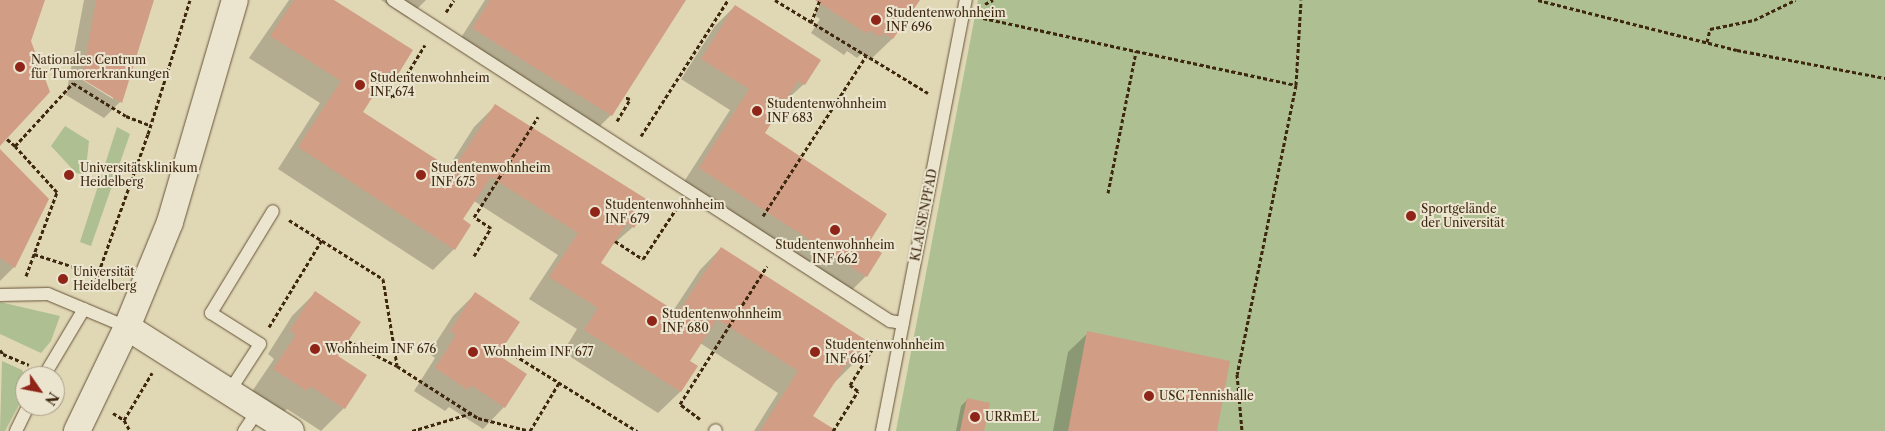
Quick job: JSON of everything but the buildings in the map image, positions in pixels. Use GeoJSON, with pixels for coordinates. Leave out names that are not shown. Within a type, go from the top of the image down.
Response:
{"type":"FeatureCollection","features":[{"type":"Feature","properties":{"kind":"street"},"geometry":{"type":"LineString","coordinates":[[77,431],[127,327],[170,222],[235,0]]}},
{"type":"Feature","properties":{"kind":"street"},"geometry":{"type":"LineString","coordinates":[[127,327],[229,392],[251,421],[291,431]]}},
{"type":"Feature","properties":{"kind":"lane"},"geometry":{"type":"LineString","coordinates":[[393,0],[778,248],[897,322]]}},
{"type":"Feature","properties":{"kind":"lane","name":"KLAUSENPFAD"},"geometry":{"type":"LineString","coordinates":[[882,431],[897,322],[946,103],[966,0]]}},
{"type":"Feature","properties":{"kind":"lane"},"geometry":{"type":"LineString","coordinates":[[229,392],[260,344],[210,313],[273,210]]}},
{"type":"Feature","properties":{"kind":"lane"},"geometry":{"type":"LineString","coordinates":[[0,295],[48,294],[127,327]]}},
{"type":"Feature","properties":{"kind":"lane"},"geometry":{"type":"LineString","coordinates":[[50,366],[84,309]]}},
{"type":"Feature","properties":{"kind":"lane"},"geometry":{"type":"LineString","coordinates":[[16,431],[23,416]]}},
{"type":"Feature","properties":{"kind":"path"},"geometry":{"type":"LineString","coordinates":[[84,309],[99,275],[190,0]]}},
{"type":"Feature","properties":{"kind":"path"},"geometry":{"type":"LineString","coordinates":[[630,153],[728,0]]}},
{"type":"Feature","properties":{"kind":"path"},"geometry":{"type":"LineString","coordinates":[[775,0],[946,103]]}},
{"type":"Feature","properties":{"kind":"path"},"geometry":{"type":"LineString","coordinates":[[811,22],[820,0]]}},
{"type":"Feature","properties":{"kind":"path"},"geometry":{"type":"LineString","coordinates":[[1242,431],[1237,374],[1296,85],[1301,0]]}},
{"type":"Feature","properties":{"kind":"path"},"geometry":{"type":"LineString","coordinates":[[1538,0],[1707,42],[1885,78]]}},
{"type":"Feature","properties":{"kind":"path"},"geometry":{"type":"LineString","coordinates":[[1707,42],[1710,29],[1754,20],[1795,0]]}},
{"type":"Feature","properties":{"kind":"path"},"geometry":{"type":"LineString","coordinates":[[964,13],[1296,85]]}},
{"type":"Feature","properties":{"kind":"path"},"geometry":{"type":"LineString","coordinates":[[378,88],[393,97],[436,27]]}},
{"type":"Feature","properties":{"kind":"path"},"geometry":{"type":"LineString","coordinates":[[1108,193],[1136,51]]}},
{"type":"Feature","properties":{"kind":"path"},"geometry":{"type":"LineString","coordinates":[[753,232],[866,56]]}},
{"type":"Feature","properties":{"kind":"path"},"geometry":{"type":"LineString","coordinates":[[15,146],[73,83],[126,116],[150,125]]}},
{"type":"Feature","properties":{"kind":"path"},"geometry":{"type":"LineString","coordinates":[[615,124],[630,99],[624,97]]}},
{"type":"Feature","properties":{"kind":"path"},"geometry":{"type":"LineString","coordinates":[[474,256],[491,228],[474,217],[548,101]]}},
{"type":"Feature","properties":{"kind":"path"},"geometry":{"type":"LineString","coordinates":[[7,139],[57,192],[19,296]]}},
{"type":"Feature","properties":{"kind":"path"},"geometry":{"type":"LineString","coordinates":[[615,240],[643,259],[688,190]]}},
{"type":"Feature","properties":{"kind":"path"},"geometry":{"type":"LineString","coordinates":[[273,210],[383,278],[397,366]]}},
{"type":"Feature","properties":{"kind":"path"},"geometry":{"type":"LineString","coordinates":[[260,344],[322,240]]}},
{"type":"Feature","properties":{"kind":"path"},"geometry":{"type":"LineString","coordinates":[[716,430],[680,404],[778,248]]}},
{"type":"Feature","properties":{"kind":"path"},"geometry":{"type":"LineString","coordinates":[[34,254],[99,275]]}},
{"type":"Feature","properties":{"kind":"path"},"geometry":{"type":"LineString","coordinates":[[833,431],[858,391],[850,385],[897,322]]}},
{"type":"Feature","properties":{"kind":"path"},"geometry":{"type":"LineString","coordinates":[[348,341],[397,366],[473,413],[478,418],[530,431],[559,383]]}},
{"type":"Feature","properties":{"kind":"path"},"geometry":{"type":"LineString","coordinates":[[502,348],[637,431]]}},
{"type":"Feature","properties":{"kind":"path"},"geometry":{"type":"LineString","coordinates":[[0,350],[2,354],[28,366]]}},
{"type":"Feature","properties":{"kind":"path"},"geometry":{"type":"LineString","coordinates":[[412,431],[473,413]]}},
{"type":"Feature","properties":{"kind":"green space","name":"Sportgelände der Universität"},"geometry":{"type":"Polygon","coordinates":[[[978,0],[1885,0],[1885,431],[896,431],[978,0]]]}},
{"type":"Feature","properties":{"kind":"green space"},"geometry":{"type":"Polygon","coordinates":[[[65,126],[89,141],[86,169],[81,174],[76,173],[51,146],[65,126]]]}},
{"type":"Feature","properties":{"kind":"green space"},"geometry":{"type":"Polygon","coordinates":[[[117,127],[130,134],[91,246],[80,242],[117,127]]]}},
{"type":"Feature","properties":{"kind":"green space"},"geometry":{"type":"Polygon","coordinates":[[[0,302],[60,316],[51,341],[41,353],[0,334],[0,302]]]}},
{"type":"Feature","properties":{"kind":"green space"},"geometry":{"type":"Polygon","coordinates":[[[2,361],[15,367],[15,412],[5,431],[0,431],[2,361]]]}},
{"type":"Feature","properties":{"kind":"place","name":"Studentenwohnheim INF 696"},"geometry":{"type":"Point","coordinates":[876,20]}},
{"type":"Feature","properties":{"kind":"place","name":"Nationales Centrum für Tumorerkrankungen"},"geometry":{"type":"Point","coordinates":[20,67]}},
{"type":"Feature","properties":{"kind":"place","name":"Studentenwohnheim INF 674"},"geometry":{"type":"Point","coordinates":[360,85]}},
{"type":"Feature","properties":{"kind":"place","name":"Studentenwohnheim INF 683"},"geometry":{"type":"Point","coordinates":[757,111]}},
{"type":"Feature","properties":{"kind":"place","name":"Universitätsklinikum Heidelberg"},"geometry":{"type":"Point","coordinates":[69,175]}},
{"type":"Feature","properties":{"kind":"place","name":"Studentenwohnheim INF 675"},"geometry":{"type":"Point","coordinates":[421,175]}},
{"type":"Feature","properties":{"kind":"place","name":"Studentenwohnheim INF 679"},"geometry":{"type":"Point","coordinates":[595,212]}},
{"type":"Feature","properties":{"kind":"place","name":"Sportgelände der Universität"},"geometry":{"type":"Point","coordinates":[1411,216]}},
{"type":"Feature","properties":{"kind":"place","name":"Studentenwohnheim INF 662"},"geometry":{"type":"Point","coordinates":[835,230]}},
{"type":"Feature","properties":{"kind":"place","name":"Universität Heidelberg"},"geometry":{"type":"Point","coordinates":[63,279]}},
{"type":"Feature","properties":{"kind":"place","name":"Studentenwohnheim INF 680"},"geometry":{"type":"Point","coordinates":[652,321]}},
{"type":"Feature","properties":{"kind":"place","name":"Wohnheim INF 676"},"geometry":{"type":"Point","coordinates":[315,349]}},
{"type":"Feature","properties":{"kind":"place","name":"Wohnheim INF 677"},"geometry":{"type":"Point","coordinates":[473,352]}},
{"type":"Feature","properties":{"kind":"place","name":"Studentenwohnheim INF 661"},"geometry":{"type":"Point","coordinates":[815,352]}},
{"type":"Feature","properties":{"kind":"place","name":"USC Tennishalle"},"geometry":{"type":"Point","coordinates":[1149,396]}},
{"type":"Feature","properties":{"kind":"place","name":"URRmEL"},"geometry":{"type":"Point","coordinates":[975,417]}}]}
